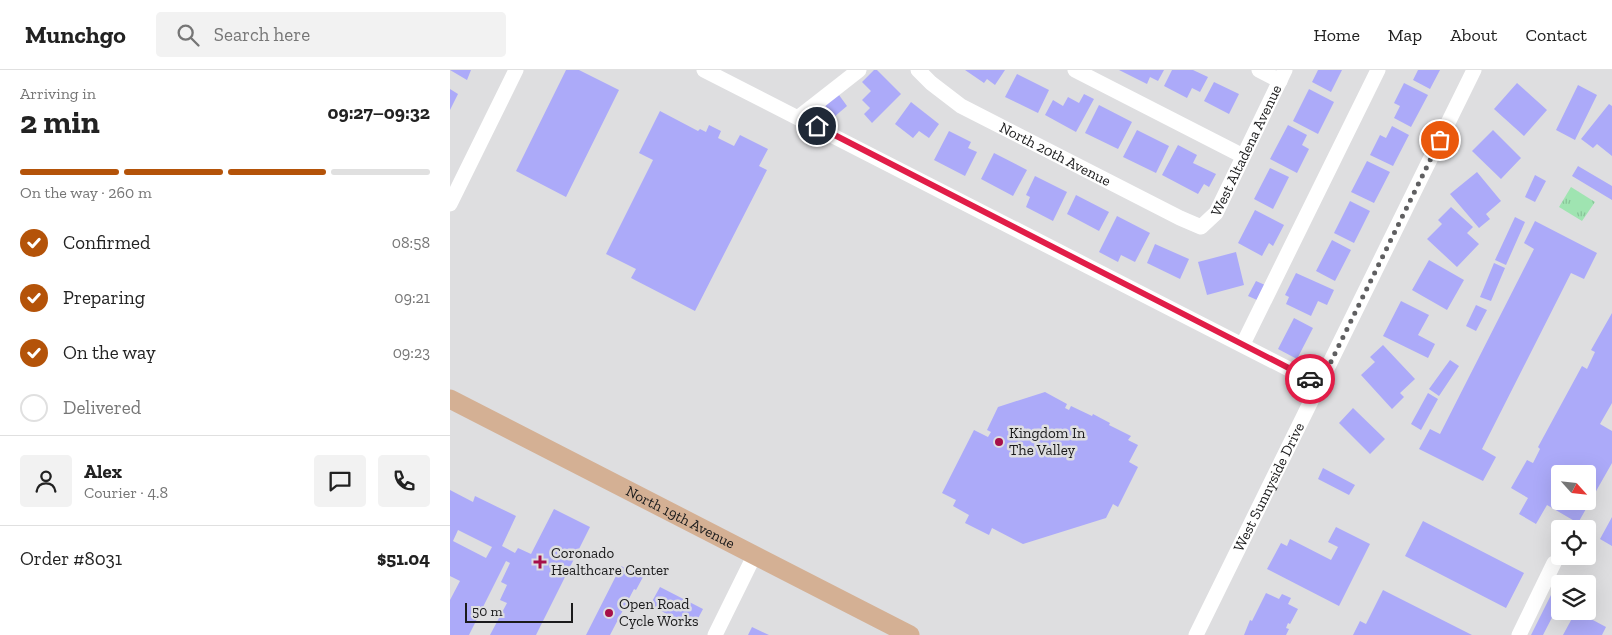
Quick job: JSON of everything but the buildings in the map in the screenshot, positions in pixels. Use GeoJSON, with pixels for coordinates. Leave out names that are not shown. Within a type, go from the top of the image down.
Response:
{"type":"FeatureCollection","features":[{"type":"Feature","properties":{"kind":"main road","name":"North 19th Avenue"},"geometry":{"type":"LineString","coordinates":[[450,399],[910,635]]}},
{"type":"Feature","properties":{"kind":"street"},"geometry":{"type":"LineString","coordinates":[[450,204],[516,70]]}},
{"type":"Feature","properties":{"kind":"street"},"geometry":{"type":"LineString","coordinates":[[704,70],[1320,384]]}},
{"type":"Feature","properties":{"kind":"street"},"geometry":{"type":"LineString","coordinates":[[799,117],[860,70]]}},
{"type":"Feature","properties":{"kind":"street","name":"North 20th Avenue"},"geometry":{"type":"LineString","coordinates":[[918,70],[961,106],[1201,227]]}},
{"type":"Feature","properties":{"kind":"street"},"geometry":{"type":"LineString","coordinates":[[1074,70],[1243,156]]}},
{"type":"Feature","properties":{"kind":"street"},"geometry":{"type":"LineString","coordinates":[[1259,70],[1283,75]]}},
{"type":"Feature","properties":{"kind":"street"},"geometry":{"type":"LineString","coordinates":[[1243,344],[1378,70]]}},
{"type":"Feature","properties":{"kind":"street","name":"West Sunnyside Drive"},"geometry":{"type":"LineString","coordinates":[[1196,635],[1474,70]]}},
{"type":"Feature","properties":{"kind":"street","name":"West Altadena Avenue"},"geometry":{"type":"LineString","coordinates":[[1201,227],[1216,213],[1283,75]]}},
{"type":"Feature","properties":{"kind":"street"},"geometry":{"type":"LineString","coordinates":[[715,635],[755,554]]}},
{"type":"Feature","properties":{"kind":"street"},"geometry":{"type":"LineString","coordinates":[[1519,635],[1553,565]]}},
{"type":"Feature","properties":{"kind":"green space"},"geometry":{"type":"Polygon","coordinates":[[[1571,187],[1595,202],[1582,221],[1559,207],[1571,187]]]}},
{"type":"Feature","properties":{"kind":"way so far"},"geometry":{"type":"LineString","coordinates":[[1310,379],[1320,384],[1440,140]]}},
{"type":"Feature","properties":{"kind":"place","name":"Kingdom In The Valley"},"geometry":{"type":"Point","coordinates":[999,442]}},
{"type":"Feature","properties":{"kind":"place","name":"Coronado Healthcare Center"},"geometry":{"type":"Point","coordinates":[540,562]}},
{"type":"Feature","properties":{"kind":"place","name":"Open Road Cycle Works"},"geometry":{"type":"Point","coordinates":[609,613]}},
{"type":"Feature","properties":{"kind":"route"},"geometry":{"type":"LineString","coordinates":[[817,126],[1310,379]]}}]}
